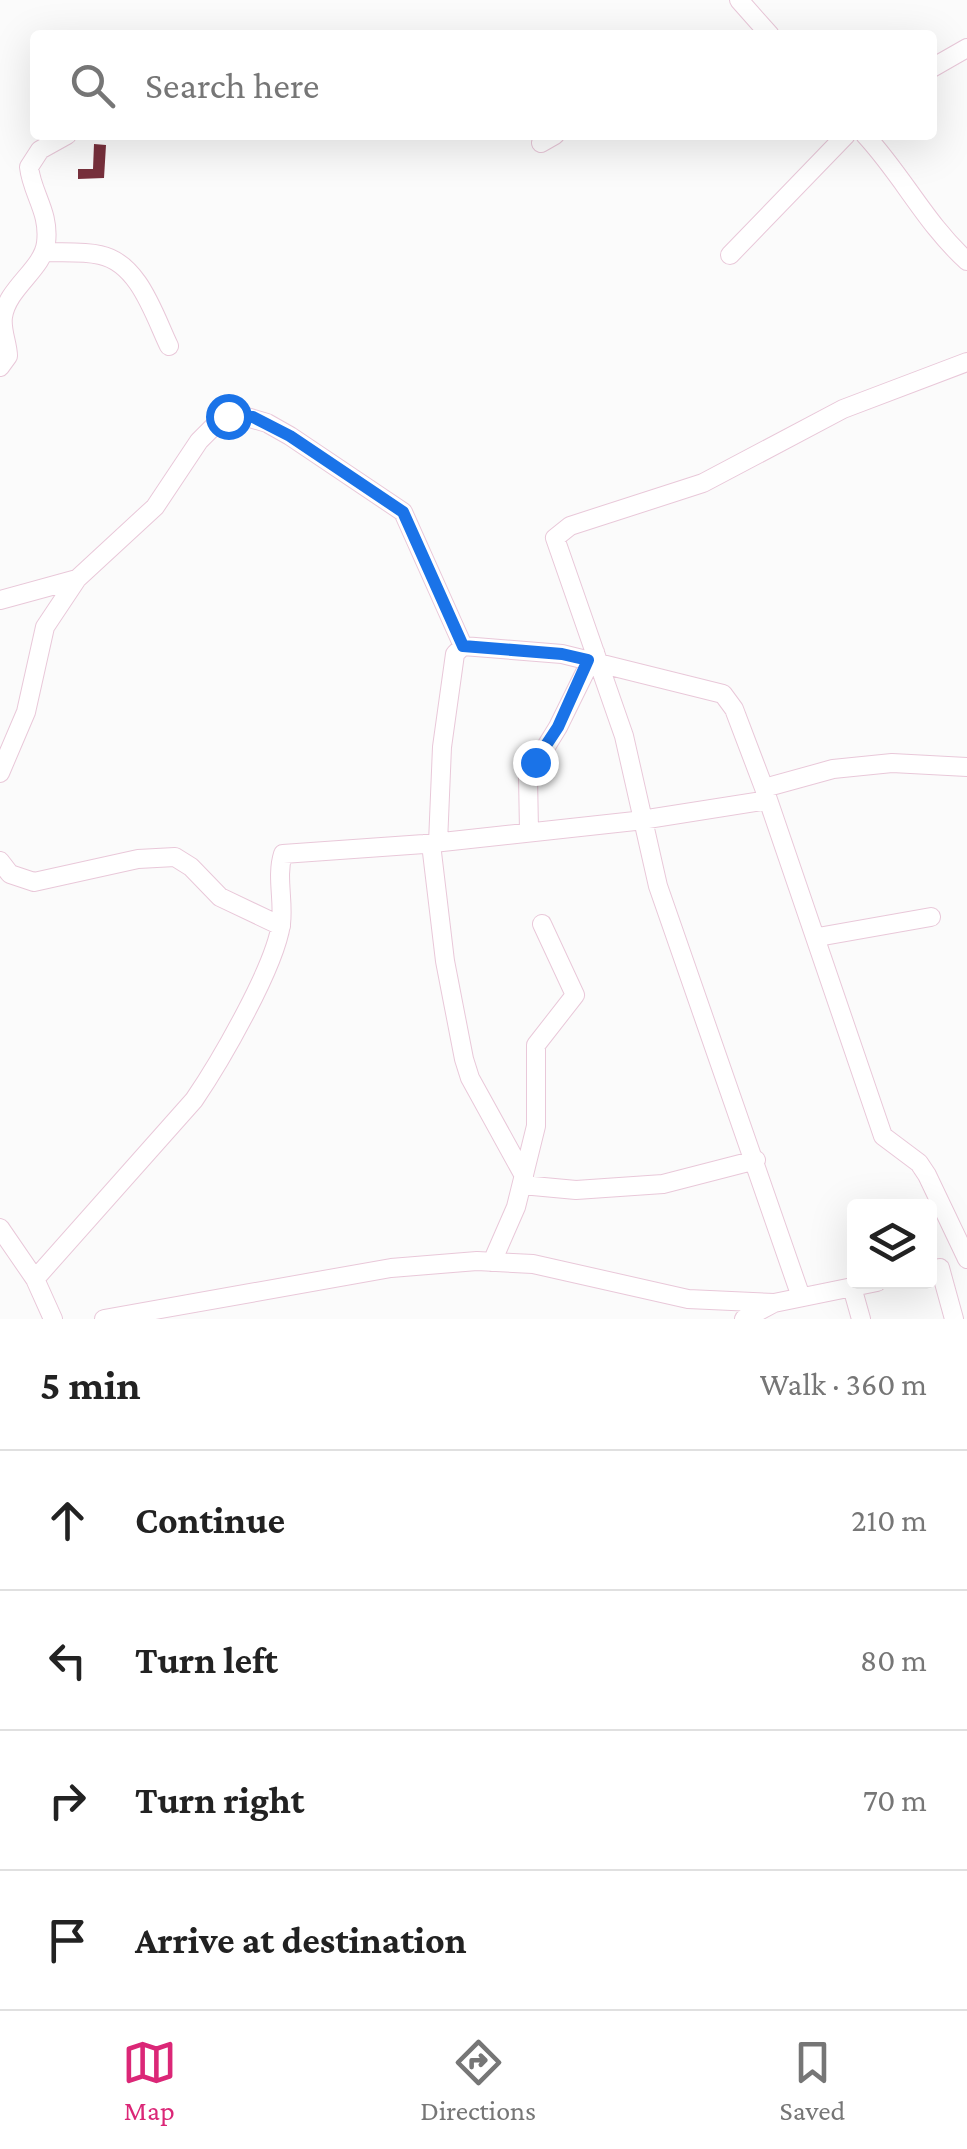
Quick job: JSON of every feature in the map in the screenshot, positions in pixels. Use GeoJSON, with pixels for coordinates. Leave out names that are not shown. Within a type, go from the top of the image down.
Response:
{"type":"FeatureCollection","features":[{"type":"Feature","properties":{"kind":"street"},"geometry":{"type":"LineString","coordinates":[[739,0],[766,30]]}},
{"type":"Feature","properties":{"kind":"street"},"geometry":{"type":"LineString","coordinates":[[937,65],[967,48]]}},
{"type":"Feature","properties":{"kind":"street"},"geometry":{"type":"LineString","coordinates":[[0,367],[8,351],[4,312],[44,252],[45,211],[29,167],[40,150],[58,140]]}},
{"type":"Feature","properties":{"kind":"street"},"geometry":{"type":"LineString","coordinates":[[730,255],[841,140]]}},
{"type":"Feature","properties":{"kind":"street"},"geometry":{"type":"LineString","coordinates":[[869,140],[904,179],[940,237],[967,261]]}},
{"type":"Feature","properties":{"kind":"street"},"geometry":{"type":"LineString","coordinates":[[44,252],[98,254],[118,264],[140,287],[169,346]]}},
{"type":"Feature","properties":{"kind":"street"},"geometry":{"type":"LineString","coordinates":[[801,1297],[658,886],[624,736],[594,658],[557,534],[703,483],[843,409],[967,362]]}},
{"type":"Feature","properties":{"kind":"street"},"geometry":{"type":"LineString","coordinates":[[0,773],[26,712],[45,627],[77,579],[154,508],[199,441],[218,422],[240,415],[267,423],[290,436],[403,512],[463,646]]}},
{"type":"Feature","properties":{"kind":"street"},"geometry":{"type":"LineString","coordinates":[[0,600],[77,579]]}},
{"type":"Feature","properties":{"kind":"street"},"geometry":{"type":"LineString","coordinates":[[523,1180],[470,1078],[445,961],[434,843],[455,654],[463,646],[594,658],[724,694],[734,708],[818,937],[883,1136],[928,1176],[967,1261],[937,1268]]}},
{"type":"Feature","properties":{"kind":"street"},"geometry":{"type":"LineString","coordinates":[[530,831],[528,776],[594,658]]}},
{"type":"Feature","properties":{"kind":"street"},"geometry":{"type":"LineString","coordinates":[[35,1278],[194,1100],[214,1070],[256,988],[281,926],[283,854],[434,843],[642,820],[766,794],[833,769],[892,763],[967,768]]}},
{"type":"Feature","properties":{"kind":"street"},"geometry":{"type":"LineString","coordinates":[[0,861],[10,874],[34,882],[138,859],[174,857],[191,867],[220,898],[281,926]]}},
{"type":"Feature","properties":{"kind":"street"},"geometry":{"type":"LineString","coordinates":[[818,937],[931,917]]}},
{"type":"Feature","properties":{"kind":"street"},"geometry":{"type":"LineString","coordinates":[[492,1262],[523,1180],[538,1115],[536,1044],[574,995],[542,924]]}},
{"type":"Feature","properties":{"kind":"street"},"geometry":{"type":"LineString","coordinates":[[523,1180],[576,1190],[662,1184],[756,1160]]}},
{"type":"Feature","properties":{"kind":"street"},"geometry":{"type":"LineString","coordinates":[[0,1228],[35,1278],[54,1319]]}},
{"type":"Feature","properties":{"kind":"street"},"geometry":{"type":"LineString","coordinates":[[104,1319],[391,1268],[492,1262],[584,1272],[688,1298],[772,1310]]}},
{"type":"Feature","properties":{"kind":"street"},"geometry":{"type":"LineString","coordinates":[[937,1274],[954,1319]]}},
{"type":"Feature","properties":{"kind":"street"},"geometry":{"type":"LineString","coordinates":[[744,1319],[801,1297],[847,1288]]}},
{"type":"Feature","properties":{"kind":"street"},"geometry":{"type":"LineString","coordinates":[[853,1289],[861,1319]]}},
{"type":"Feature","properties":{"kind":"building"},"geometry":{"type":"Polygon","coordinates":[[[94,144],[106,145],[104,178],[78,179],[78,169],[93,169],[94,144]]]}},
{"type":"Feature","properties":{"kind":"route"},"geometry":{"type":"LineString","coordinates":[[228,416],[253,417],[267,423],[396,505],[410,523],[463,646],[562,654],[588,660],[558,727],[535,762]]}}]}
